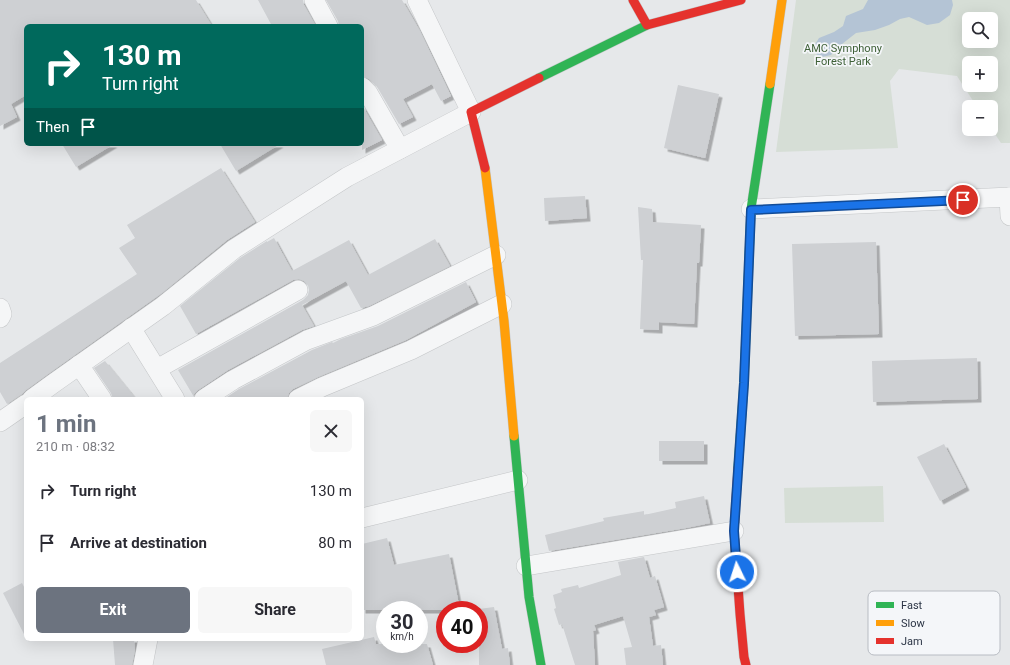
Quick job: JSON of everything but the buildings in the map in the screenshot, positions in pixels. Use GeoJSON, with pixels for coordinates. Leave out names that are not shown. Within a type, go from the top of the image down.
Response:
{"type":"FeatureCollection","features":[{"type":"Feature","properties":{"kind":"street"},"geometry":{"type":"LineString","coordinates":[[314,0],[327,24]]}},
{"type":"Feature","properties":{"kind":"street"},"geometry":{"type":"LineString","coordinates":[[417,0],[471,112],[486,174],[502,304],[529,597],[541,665]]}},
{"type":"Feature","properties":{"kind":"street"},"geometry":{"type":"LineString","coordinates":[[633,0],[647,25]]}},
{"type":"Feature","properties":{"kind":"street"},"geometry":{"type":"LineString","coordinates":[[35,397],[163,306],[234,249],[346,176],[647,25],[740,0]]}},
{"type":"Feature","properties":{"kind":"street"},"geometry":{"type":"LineString","coordinates":[[746,665],[740,614],[734,531],[744,383],[751,210],[782,0]]}},
{"type":"Feature","properties":{"kind":"street"},"geometry":{"type":"LineString","coordinates":[[364,89],[368,93],[400,149]]}},
{"type":"Feature","properties":{"kind":"street"},"geometry":{"type":"LineString","coordinates":[[751,210],[1009,197],[1010,216]]}},
{"type":"Feature","properties":{"kind":"street"},"geometry":{"type":"LineString","coordinates":[[207,397],[233,380],[307,340],[373,316],[496,255]]}},
{"type":"Feature","properties":{"kind":"street"},"geometry":{"type":"LineString","coordinates":[[157,369],[298,290]]}},
{"type":"Feature","properties":{"kind":"street"},"geometry":{"type":"LineString","coordinates":[[302,397],[322,387],[411,350],[502,304]]}},
{"type":"Feature","properties":{"kind":"street"},"geometry":{"type":"LineString","coordinates":[[0,308],[2,314],[0,318]]}},
{"type":"Feature","properties":{"kind":"street"},"geometry":{"type":"LineString","coordinates":[[131,328],[174,397]]}},
{"type":"Feature","properties":{"kind":"street"},"geometry":{"type":"LineString","coordinates":[[79,365],[101,397]]}},
{"type":"Feature","properties":{"kind":"street"},"geometry":{"type":"LineString","coordinates":[[2,415],[24,405]]}},
{"type":"Feature","properties":{"kind":"street"},"geometry":{"type":"LineString","coordinates":[[364,518],[518,480]]}},
{"type":"Feature","properties":{"kind":"street"},"geometry":{"type":"LineString","coordinates":[[526,566],[734,531]]}},
{"type":"Feature","properties":{"kind":"street"},"geometry":{"type":"LineString","coordinates":[[143,665],[148,641]]}},
{"type":"Feature","properties":{"kind":"green space","name":"AMC Symphony Forest Park"},"geometry":{"type":"Polygon","coordinates":[[[796,0],[1010,0],[1010,143],[1001,143],[996,136],[998,136],[998,100],[972,100],[967,92],[998,92],[998,56],[962,56],[962,84],[957,76],[899,69],[890,81],[898,148],[776,152],[796,0]]]}},
{"type":"Feature","properties":{"kind":"green space"},"geometry":{"type":"Polygon","coordinates":[[[883,486],[884,522],[785,523],[784,488],[883,486]]]}},
{"type":"Feature","properties":{"kind":"water"},"geometry":{"type":"Polygon","coordinates":[[[868,0],[952,0],[953,5],[950,15],[939,23],[927,25],[909,17],[900,19],[875,30],[856,33],[837,48],[831,55],[822,57],[816,54],[814,46],[819,38],[834,32],[843,26],[846,16],[863,9],[868,0]]]}},
{"type":"Feature","properties":{"kind":"traffic: fast"},"geometry":{"type":"LineString","coordinates":[[539,78],[647,25]]}},
{"type":"Feature","properties":{"kind":"traffic: fast"},"geometry":{"type":"LineString","coordinates":[[738,468],[744,383],[751,209],[770,84]]}},
{"type":"Feature","properties":{"kind":"traffic: fast"},"geometry":{"type":"LineString","coordinates":[[514,436],[529,597],[541,665]]}},
{"type":"Feature","properties":{"kind":"traffic: slow"},"geometry":{"type":"LineString","coordinates":[[770,84],[782,0]]}},
{"type":"Feature","properties":{"kind":"traffic: slow"},"geometry":{"type":"LineString","coordinates":[[485,168],[504,321],[514,436]]}},
{"type":"Feature","properties":{"kind":"traffic: jam"},"geometry":{"type":"LineString","coordinates":[[633,0],[647,25],[741,0]]}},
{"type":"Feature","properties":{"kind":"traffic: jam"},"geometry":{"type":"LineString","coordinates":[[485,168],[471,112],[539,78]]}},
{"type":"Feature","properties":{"kind":"traffic: jam"},"geometry":{"type":"LineString","coordinates":[[738,468],[734,531],[740,614],[746,665]]}},
{"type":"Feature","properties":{"kind":"route"},"geometry":{"type":"LineString","coordinates":[[737,572],[734,531],[744,383],[751,210],[963,200]]}}]}
